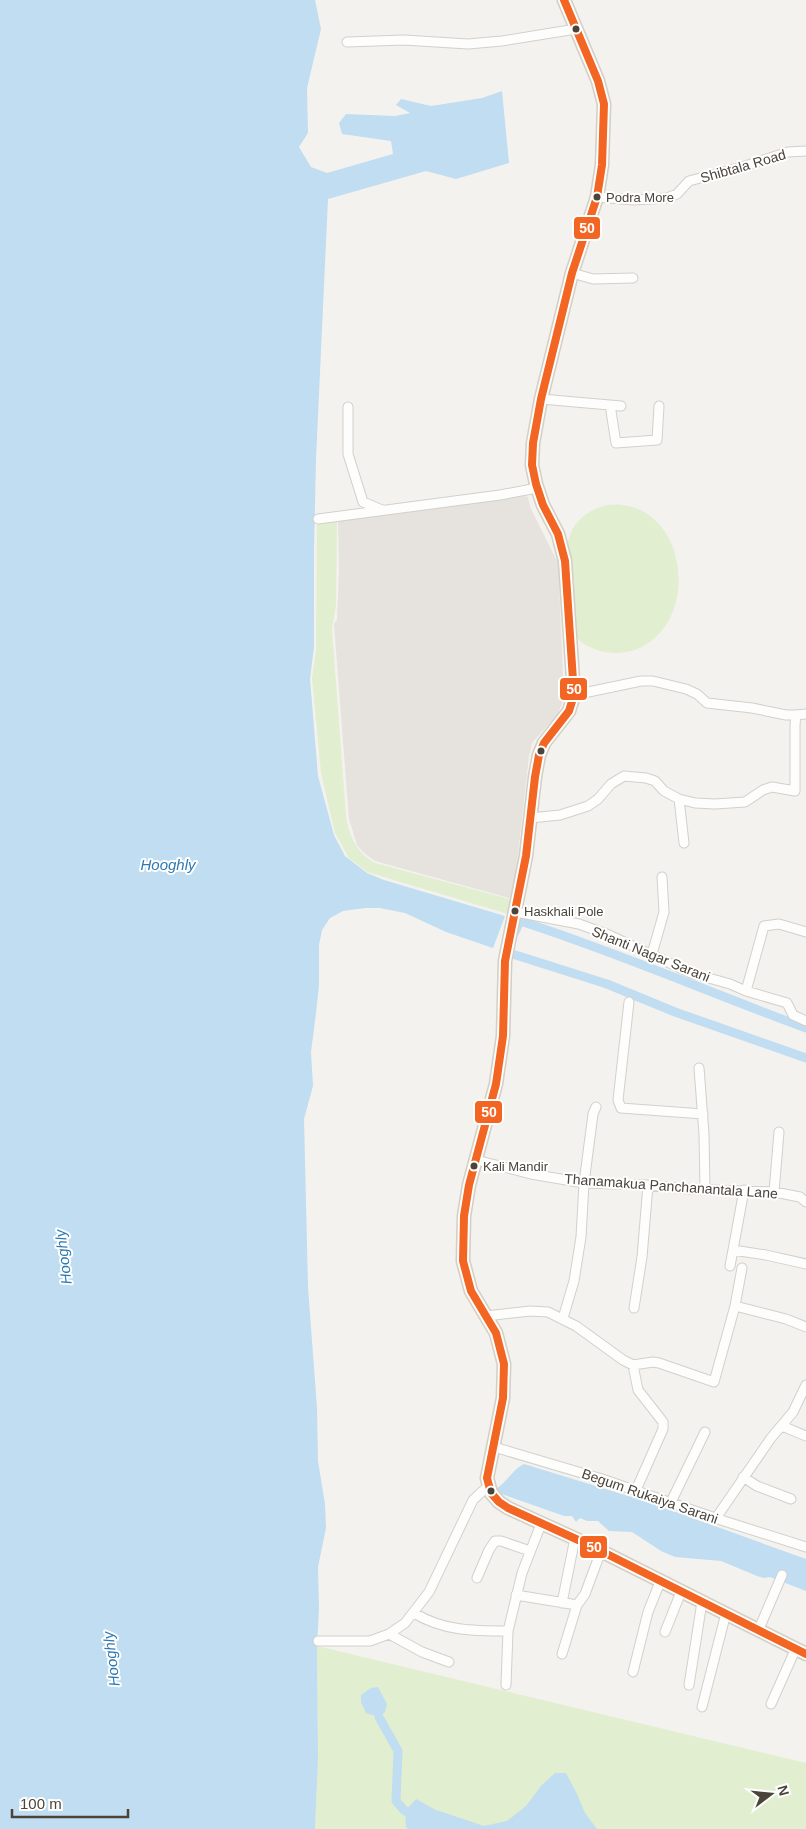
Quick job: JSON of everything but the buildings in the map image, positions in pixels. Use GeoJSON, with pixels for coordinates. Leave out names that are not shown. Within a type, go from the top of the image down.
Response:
{"type":"FeatureCollection","features":[{"type":"Feature","properties":{"kind":"main road"},"geometry":{"type":"LineString","coordinates":[[564,0],[598,81],[604,104],[602,165],[597,197],[572,273],[541,399],[533,442],[532,465],[537,488],[543,505],[558,534],[564,553],[574,695],[569,711],[547,738],[539,755],[526,856],[505,961],[503,1036],[496,1084],[476,1160],[464,1216],[464,1261],[471,1290],[496,1333],[504,1364],[503,1398],[487,1478],[488,1486],[499,1502],[514,1512],[575,1538],[801,1651]]}},
{"type":"Feature","properties":{"kind":"street"},"geometry":{"type":"LineString","coordinates":[[347,42],[404,40],[468,44],[502,41],[576,29]]}},
{"type":"Feature","properties":{"kind":"street","name":"Shibtala Road"},"geometry":{"type":"LineString","coordinates":[[597,197],[634,200],[667,198],[677,194],[684,184],[689,181],[788,152],[806,150]]}},
{"type":"Feature","properties":{"kind":"street"},"geometry":{"type":"LineString","coordinates":[[572,273],[593,279],[633,278]]}},
{"type":"Feature","properties":{"kind":"street"},"geometry":{"type":"LineString","coordinates":[[541,399],[621,406]]}},
{"type":"Feature","properties":{"kind":"street"},"geometry":{"type":"LineString","coordinates":[[610,405],[616,443],[657,440],[659,406]]}},
{"type":"Feature","properties":{"kind":"street"},"geometry":{"type":"LineString","coordinates":[[348,407],[348,454],[363,502],[382,510]]}},
{"type":"Feature","properties":{"kind":"street"},"geometry":{"type":"LineString","coordinates":[[318,519],[500,495],[537,488]]}},
{"type":"Feature","properties":{"kind":"street"},"geometry":{"type":"LineString","coordinates":[[574,695],[641,681],[653,681],[686,689],[697,694],[707,702],[786,715],[801,715]]}},
{"type":"Feature","properties":{"kind":"street"},"geometry":{"type":"LineString","coordinates":[[530,818],[560,815],[588,806],[598,799],[611,784],[624,776],[646,778],[655,781],[664,791],[679,799],[695,803],[745,802],[762,790],[772,787],[795,791],[795,725],[801,715]]}},
{"type":"Feature","properties":{"kind":"street"},"geometry":{"type":"LineString","coordinates":[[679,799],[684,843]]}},
{"type":"Feature","properties":{"kind":"street"},"geometry":{"type":"LineString","coordinates":[[652,954],[664,912],[662,877]]}},
{"type":"Feature","properties":{"kind":"street","name":"Shanti Nagar Sarani"},"geometry":{"type":"LineString","coordinates":[[515,914],[579,924],[609,935],[692,973],[787,1003],[793,1015],[806,1021]]}},
{"type":"Feature","properties":{"kind":"street"},"geometry":{"type":"LineString","coordinates":[[746,991],[764,926],[780,924],[806,932]]}},
{"type":"Feature","properties":{"kind":"street"},"geometry":{"type":"LineString","coordinates":[[630,1002],[618,1100],[621,1108],[703,1114]]}},
{"type":"Feature","properties":{"kind":"street"},"geometry":{"type":"LineString","coordinates":[[699,1068],[703,1114],[705,1190]]}},
{"type":"Feature","properties":{"kind":"street"},"geometry":{"type":"LineString","coordinates":[[563,1318],[574,1281],[581,1237],[584,1183],[593,1114],[596,1106]]}},
{"type":"Feature","properties":{"kind":"street"},"geometry":{"type":"LineString","coordinates":[[774,1192],[779,1132]]}},
{"type":"Feature","properties":{"kind":"street","name":"Thanamakua Panchanantala Lane"},"geometry":{"type":"LineString","coordinates":[[476,1160],[531,1174],[584,1183],[774,1192],[800,1198],[806,1202]]}},
{"type":"Feature","properties":{"kind":"street"},"geometry":{"type":"LineString","coordinates":[[634,1308],[642,1256],[648,1185]]}},
{"type":"Feature","properties":{"kind":"street"},"geometry":{"type":"LineString","coordinates":[[730,1266],[744,1190]]}},
{"type":"Feature","properties":{"kind":"street"},"geometry":{"type":"LineString","coordinates":[[733,1250],[806,1264]]}},
{"type":"Feature","properties":{"kind":"street"},"geometry":{"type":"LineString","coordinates":[[486,1316],[530,1311],[548,1312],[563,1318],[622,1360],[633,1365],[659,1363],[714,1382],[735,1306],[742,1268]]}},
{"type":"Feature","properties":{"kind":"street"},"geometry":{"type":"LineString","coordinates":[[735,1306],[786,1319],[806,1327]]}},
{"type":"Feature","properties":{"kind":"street"},"geometry":{"type":"LineString","coordinates":[[633,1365],[638,1390],[663,1422],[663,1429],[636,1490]]}},
{"type":"Feature","properties":{"kind":"street"},"geometry":{"type":"LineString","coordinates":[[716,1518],[771,1438],[793,1412],[805,1388]]}},
{"type":"Feature","properties":{"kind":"street"},"geometry":{"type":"LineString","coordinates":[[782,1426],[806,1436]]}},
{"type":"Feature","properties":{"kind":"street"},"geometry":{"type":"LineString","coordinates":[[671,1502],[705,1432]]}},
{"type":"Feature","properties":{"kind":"street","name":"Begum Rukaiya Sarani"},"geometry":{"type":"LineString","coordinates":[[494,1446],[806,1545]]}},
{"type":"Feature","properties":{"kind":"street"},"geometry":{"type":"LineString","coordinates":[[743,1478],[765,1490],[791,1499]]}},
{"type":"Feature","properties":{"kind":"street"},"geometry":{"type":"LineString","coordinates":[[318,1642],[370,1641],[399,1628],[414,1613],[429,1592],[473,1500],[488,1486]]}},
{"type":"Feature","properties":{"kind":"street"},"geometry":{"type":"LineString","coordinates":[[506,1685],[508,1631],[516,1595],[541,1524]]}},
{"type":"Feature","properties":{"kind":"street"},"geometry":{"type":"LineString","coordinates":[[562,1603],[575,1538]]}},
{"type":"Feature","properties":{"kind":"street"},"geometry":{"type":"LineString","coordinates":[[477,1578],[495,1541],[508,1543],[530,1551]]}},
{"type":"Feature","properties":{"kind":"street"},"geometry":{"type":"LineString","coordinates":[[562,1654],[577,1605],[585,1594],[601,1551]]}},
{"type":"Feature","properties":{"kind":"street"},"geometry":{"type":"LineString","coordinates":[[759,1630],[782,1575]]}},
{"type":"Feature","properties":{"kind":"street"},"geometry":{"type":"LineString","coordinates":[[633,1672],[648,1612],[660,1582]]}},
{"type":"Feature","properties":{"kind":"street"},"geometry":{"type":"LineString","coordinates":[[665,1632],[681,1592]]}},
{"type":"Feature","properties":{"kind":"street"},"geometry":{"type":"LineString","coordinates":[[516,1595],[577,1605]]}},
{"type":"Feature","properties":{"kind":"street"},"geometry":{"type":"LineString","coordinates":[[689,1685],[702,1602]]}},
{"type":"Feature","properties":{"kind":"street"},"geometry":{"type":"LineString","coordinates":[[414,1613],[433,1623],[462,1629],[508,1631]]}},
{"type":"Feature","properties":{"kind":"street"},"geometry":{"type":"LineString","coordinates":[[702,1707],[726,1613]]}},
{"type":"Feature","properties":{"kind":"street"},"geometry":{"type":"LineString","coordinates":[[389,1634],[413,1648],[449,1662]]}},
{"type":"Feature","properties":{"kind":"street"},"geometry":{"type":"LineString","coordinates":[[772,1704],[801,1651]]}},
{"type":"Feature","properties":{"kind":"shaded area"},"geometry":{"type":"Polygon","coordinates":[[[528,497],[530,507],[558,563],[564,698],[558,714],[532,743],[513,899],[375,861],[357,845],[349,819],[334,624],[337,620],[339,569],[338,520],[528,497]]]}},
{"type":"Feature","properties":{"kind":"green space"},"geometry":{"type":"Polygon","coordinates":[[[607,505],[620,505],[638,509],[651,517],[662,528],[670,541],[678,571],[676,602],[666,626],[649,643],[638,649],[626,652],[600,651],[580,641],[573,632],[567,571],[568,543],[572,531],[579,520],[591,511],[607,505]]]}},
{"type":"Feature","properties":{"kind":"green space"},"geometry":{"type":"Polygon","coordinates":[[[337,520],[336,605],[332,629],[346,816],[352,837],[363,854],[375,863],[513,900],[508,914],[367,872],[349,858],[335,833],[321,773],[312,678],[316,651],[317,523],[337,520]]]}},
{"type":"Feature","properties":{"kind":"green space"},"geometry":{"type":"Polygon","coordinates":[[[317,1646],[806,1763],[806,1829],[315,1829],[318,1759],[317,1646]]]}},
{"type":"Feature","properties":{"kind":"water","name":"Hooghly"},"geometry":{"type":"Polygon","coordinates":[[[0,0],[315,0],[321,29],[307,88],[308,133],[299,147],[311,167],[327,173],[393,154],[391,141],[342,134],[339,123],[346,114],[395,116],[410,113],[396,105],[401,99],[431,106],[482,98],[502,91],[509,163],[456,179],[426,171],[328,199],[316,459],[314,647],[310,679],[318,776],[334,835],[345,856],[367,873],[384,880],[505,916],[493,948],[446,932],[405,913],[380,908],[343,911],[330,918],[322,930],[319,945],[319,985],[311,1052],[313,1086],[304,1119],[308,1287],[317,1408],[318,1461],[325,1504],[326,1528],[318,1567],[318,1759],[315,1829],[0,1829],[0,0]]]}},
{"type":"Feature","properties":{"kind":"water"},"geometry":{"type":"Polygon","coordinates":[[[524,1464],[648,1502],[806,1559],[806,1591],[770,1577],[757,1576],[721,1561],[675,1557],[661,1551],[632,1532],[609,1531],[598,1521],[587,1521],[580,1518],[576,1522],[572,1516],[564,1516],[499,1493],[496,1489],[524,1464]]]}},
{"type":"Feature","properties":{"kind":"water"},"geometry":{"type":"Polygon","coordinates":[[[378,1687],[387,1704],[385,1712],[379,1717],[366,1713],[361,1702],[361,1695],[371,1688],[378,1687]]]}},
{"type":"Feature","properties":{"kind":"water"},"geometry":{"type":"Polygon","coordinates":[[[555,1773],[566,1773],[585,1813],[597,1829],[408,1829],[406,1827],[405,1811],[416,1799],[436,1810],[484,1826],[507,1821],[526,1806],[541,1786],[555,1773]]]}},
{"type":"Feature","properties":{"kind":"waterway"},"geometry":{"type":"LineString","coordinates":[[515,932],[520,921],[592,946],[806,1028]]}},
{"type":"Feature","properties":{"kind":"waterway"},"geometry":{"type":"LineString","coordinates":[[508,948],[506,952],[607,984],[675,1012],[806,1058]]}},
{"type":"Feature","properties":{"kind":"waterway"},"geometry":{"type":"LineString","coordinates":[[379,1717],[398,1751],[396,1801],[405,1811]]}},
{"type":"Feature","properties":{"kind":"transit line","name":"50"},"geometry":{"type":"LineString","coordinates":[[564,0],[598,81],[604,104],[602,165],[597,197],[572,273],[541,399],[533,443],[532,465],[536,484],[543,505],[558,534],[565,561],[574,695],[569,711],[544,743],[539,755],[526,856],[505,961],[503,1036],[496,1084],[469,1185],[464,1216],[463,1261],[471,1291],[496,1333],[504,1364],[503,1398],[487,1478],[491,1493],[508,1508],[587,1544],[806,1654]]}},
{"type":"Feature","properties":{"kind":"place","name":"Podra More"},"geometry":{"type":"Point","coordinates":[597,197]}},
{"type":"Feature","properties":{"kind":"place","name":"Haskhali Pole"},"geometry":{"type":"Point","coordinates":[515,911]}},
{"type":"Feature","properties":{"kind":"place","name":"Kali Mandir"},"geometry":{"type":"Point","coordinates":[474,1166]}}]}
